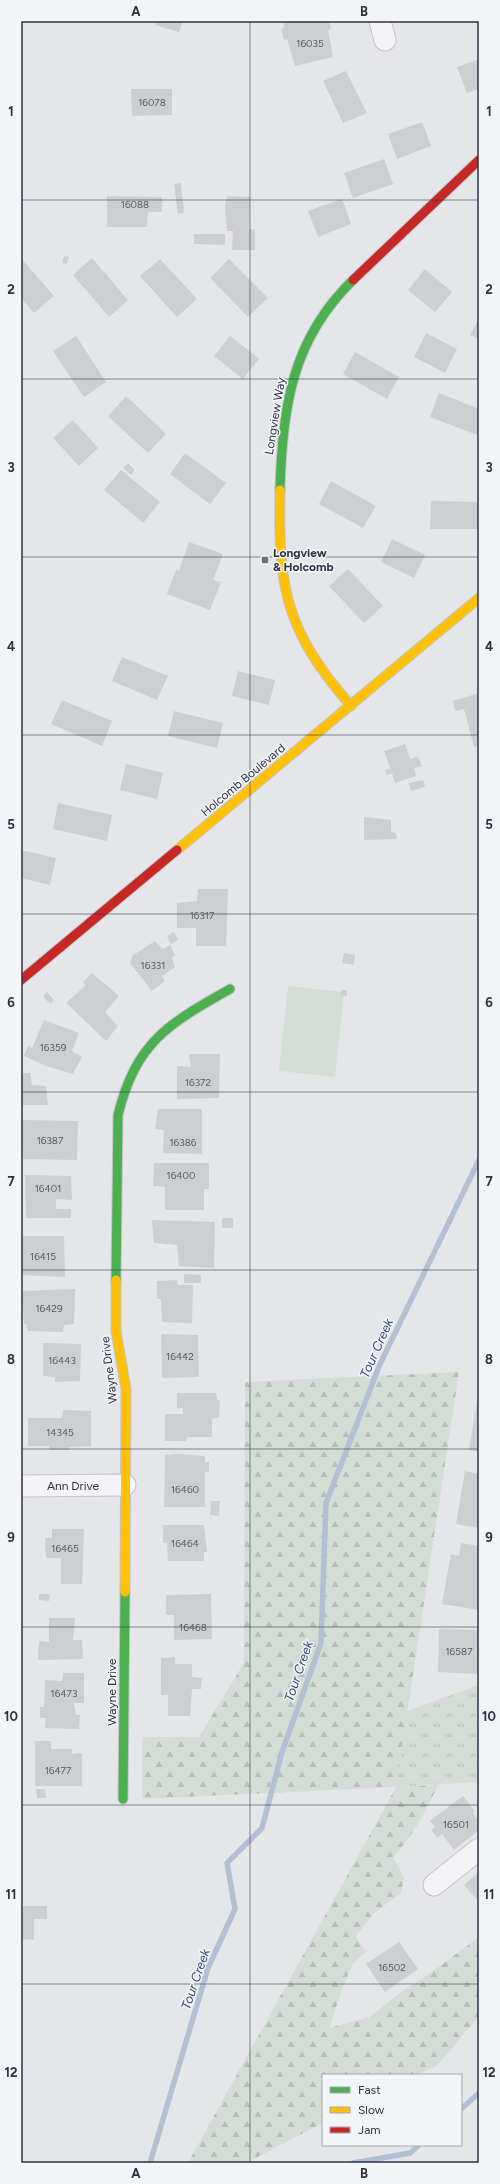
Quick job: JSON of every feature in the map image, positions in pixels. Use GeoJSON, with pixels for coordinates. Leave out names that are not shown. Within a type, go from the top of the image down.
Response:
{"type":"FeatureCollection","features":[{"type":"Feature","properties":{"kind":"street","name":"Longview Way"},"geometry":{"type":"LineString","coordinates":[[351,706],[338,692],[303,638],[294,621],[284,591],[281,572],[279,528],[280,463],[283,430],[290,389],[300,353],[318,321],[338,294],[479,160]]}},
{"type":"Feature","properties":{"kind":"street","name":"Holcomb Boulevard"},"geometry":{"type":"LineString","coordinates":[[21,980],[479,598]]}},
{"type":"Feature","properties":{"kind":"street","name":"Wayne Drive"},"geometry":{"type":"LineString","coordinates":[[123,1799],[126,1390],[116,1331],[116,1146],[118,1115],[122,1093],[141,1055],[152,1041],[183,1016],[230,989]]}},
{"type":"Feature","properties":{"kind":"street","name":"Ann Drive"},"geometry":{"type":"LineString","coordinates":[[21,1486],[125,1486]]}},
{"type":"Feature","properties":{"kind":"street"},"geometry":{"type":"LineString","coordinates":[[434,1885],[479,1849]]}},
{"type":"Feature","properties":{"kind":"green space"},"geometry":{"type":"Polygon","coordinates":[[[288,986],[344,992],[335,1077],[279,1071],[288,986]]]}},
{"type":"Feature","properties":{"kind":"green space"},"geometry":{"type":"Polygon","coordinates":[[[459,1372],[396,1787],[142,1799],[142,1737],[199,1737],[244,1663],[245,1382],[459,1372]]]}},
{"type":"Feature","properties":{"kind":"green space"},"geometry":{"type":"Polygon","coordinates":[[[479,1685],[479,1782],[396,1787],[407,1711],[479,1685]]]}},
{"type":"Feature","properties":{"kind":"green space"},"geometry":{"type":"Polygon","coordinates":[[[438,1785],[429,1804],[407,1841],[393,1857],[404,1877],[401,1893],[373,1914],[356,1936],[366,1952],[353,1963],[329,2028],[370,2017],[397,1995],[479,1937],[479,2016],[438,2065],[419,2074],[322,2074],[322,2124],[246,2163],[188,2163],[396,1787],[438,1785]]]}},
{"type":"Feature","properties":{"kind":"building"},"geometry":{"type":"Polygon","coordinates":[[[157,21],[183,21],[179,32],[155,25],[157,21]]]}},
{"type":"Feature","properties":{"kind":"building"},"geometry":{"type":"Polygon","coordinates":[[[283,21],[329,21],[331,29],[328,30],[333,57],[295,66],[287,39],[284,40],[281,29],[284,28],[283,21]]]}},
{"type":"Feature","properties":{"kind":"building"},"geometry":{"type":"Polygon","coordinates":[[[479,59],[479,89],[467,93],[457,67],[479,59]]]}},
{"type":"Feature","properties":{"kind":"building"},"geometry":{"type":"Polygon","coordinates":[[[346,71],[367,113],[343,123],[323,81],[346,71]]]}},
{"type":"Feature","properties":{"kind":"building"},"geometry":{"type":"Polygon","coordinates":[[[131,89],[172,89],[172,115],[132,116],[131,89]]]}},
{"type":"Feature","properties":{"kind":"building"},"geometry":{"type":"Polygon","coordinates":[[[422,122],[431,146],[397,159],[388,134],[422,122]]]}},
{"type":"Feature","properties":{"kind":"building"},"geometry":{"type":"Polygon","coordinates":[[[384,159],[393,184],[353,198],[344,173],[384,159]]]}},
{"type":"Feature","properties":{"kind":"building"},"geometry":{"type":"Polygon","coordinates":[[[181,183],[184,213],[178,214],[174,184],[181,183]]]}},
{"type":"Feature","properties":{"kind":"building"},"geometry":{"type":"Polygon","coordinates":[[[107,196],[162,197],[162,212],[148,212],[147,227],[107,227],[107,196]]]}},
{"type":"Feature","properties":{"kind":"building"},"geometry":{"type":"Polygon","coordinates":[[[227,196],[250,197],[249,229],[255,230],[255,250],[232,250],[233,231],[227,231],[225,205],[227,196]]]}},
{"type":"Feature","properties":{"kind":"building"},"geometry":{"type":"Polygon","coordinates":[[[342,199],[351,224],[318,237],[308,211],[342,199]]]}},
{"type":"Feature","properties":{"kind":"building"},"geometry":{"type":"Polygon","coordinates":[[[194,234],[225,234],[225,245],[194,244],[194,234]]]}},
{"type":"Feature","properties":{"kind":"building"},"geometry":{"type":"Polygon","coordinates":[[[64,256],[69,257],[67,264],[62,263],[64,256]]]}},
{"type":"Feature","properties":{"kind":"building"},"geometry":{"type":"Polygon","coordinates":[[[21,258],[54,296],[34,313],[21,298],[21,258]]]}},
{"type":"Feature","properties":{"kind":"building"},"geometry":{"type":"Polygon","coordinates":[[[92,258],[128,300],[109,317],[73,275],[92,258]]]}},
{"type":"Feature","properties":{"kind":"building"},"geometry":{"type":"Polygon","coordinates":[[[160,259],[197,299],[177,317],[140,276],[160,259]]]}},
{"type":"Feature","properties":{"kind":"building"},"geometry":{"type":"Polygon","coordinates":[[[229,259],[268,298],[248,317],[210,278],[229,259]]]}},
{"type":"Feature","properties":{"kind":"building"},"geometry":{"type":"Polygon","coordinates":[[[425,269],[452,292],[435,312],[408,290],[425,269]]]}},
{"type":"Feature","properties":{"kind":"building"},"geometry":{"type":"Polygon","coordinates":[[[479,318],[479,339],[470,335],[479,318]]]}},
{"type":"Feature","properties":{"kind":"building"},"geometry":{"type":"Polygon","coordinates":[[[426,333],[457,349],[445,373],[414,357],[426,333]]]}},
{"type":"Feature","properties":{"kind":"building"},"geometry":{"type":"Polygon","coordinates":[[[76,336],[106,382],[84,397],[53,351],[76,336]]]}},
{"type":"Feature","properties":{"kind":"building"},"geometry":{"type":"Polygon","coordinates":[[[230,336],[259,359],[243,379],[214,356],[230,336]]]}},
{"type":"Feature","properties":{"kind":"building"},"geometry":{"type":"Polygon","coordinates":[[[355,352],[399,377],[387,399],[343,374],[355,352]]]}},
{"type":"Feature","properties":{"kind":"building"},"geometry":{"type":"Polygon","coordinates":[[[439,393],[479,409],[479,429],[477,435],[430,417],[439,393]]]}},
{"type":"Feature","properties":{"kind":"building"},"geometry":{"type":"Polygon","coordinates":[[[126,396],[166,434],[148,453],[108,416],[126,396]]]}},
{"type":"Feature","properties":{"kind":"building"},"geometry":{"type":"Polygon","coordinates":[[[73,420],[98,448],[79,466],[53,438],[73,420]]]}},
{"type":"Feature","properties":{"kind":"building"},"geometry":{"type":"Polygon","coordinates":[[[185,453],[226,483],[210,504],[170,474],[185,453]]]}},
{"type":"Feature","properties":{"kind":"building"},"geometry":{"type":"Polygon","coordinates":[[[128,463],[135,470],[131,475],[123,468],[128,463]]]}},
{"type":"Feature","properties":{"kind":"building"},"geometry":{"type":"Polygon","coordinates":[[[121,470],[160,502],[143,523],[104,490],[121,470]]]}},
{"type":"Feature","properties":{"kind":"building"},"geometry":{"type":"Polygon","coordinates":[[[331,481],[376,506],[363,528],[319,504],[331,481]]]}},
{"type":"Feature","properties":{"kind":"building"},"geometry":{"type":"Polygon","coordinates":[[[431,501],[479,502],[479,529],[430,529],[431,501]]]}},
{"type":"Feature","properties":{"kind":"building"},"geometry":{"type":"Polygon","coordinates":[[[392,539],[425,555],[414,578],[381,562],[392,539]]]}},
{"type":"Feature","properties":{"kind":"building"},"geometry":{"type":"Polygon","coordinates":[[[189,542],[223,554],[213,580],[221,582],[210,610],[167,594],[176,570],[179,571],[189,542]]]}},
{"type":"Feature","properties":{"kind":"building"},"geometry":{"type":"Polygon","coordinates":[[[348,569],[383,606],[364,623],[329,586],[348,569]]]}},
{"type":"Feature","properties":{"kind":"building"},"geometry":{"type":"Polygon","coordinates":[[[122,657],[168,676],[157,700],[112,681],[122,657]]]}},
{"type":"Feature","properties":{"kind":"building"},"geometry":{"type":"Polygon","coordinates":[[[238,671],[275,680],[269,705],[232,696],[238,671]]]}},
{"type":"Feature","properties":{"kind":"building"},"geometry":{"type":"Polygon","coordinates":[[[479,693],[479,745],[474,747],[464,709],[455,711],[453,701],[479,693]]]}},
{"type":"Feature","properties":{"kind":"building"},"geometry":{"type":"Polygon","coordinates":[[[62,700],[112,721],[102,746],[51,724],[62,700]]]}},
{"type":"Feature","properties":{"kind":"building"},"geometry":{"type":"Polygon","coordinates":[[[174,711],[223,723],[217,748],[168,736],[174,711]]]}},
{"type":"Feature","properties":{"kind":"building"},"geometry":{"type":"Polygon","coordinates":[[[405,744],[410,759],[418,756],[422,766],[414,768],[416,776],[395,783],[392,773],[387,775],[385,770],[390,768],[384,751],[405,744]]]}},
{"type":"Feature","properties":{"kind":"building"},"geometry":{"type":"Polygon","coordinates":[[[126,764],[163,773],[157,799],[120,790],[126,764]]]}},
{"type":"Feature","properties":{"kind":"building"},"geometry":{"type":"Polygon","coordinates":[[[423,780],[425,787],[411,791],[409,783],[423,780]]]}},
{"type":"Feature","properties":{"kind":"building"},"geometry":{"type":"Polygon","coordinates":[[[58,803],[112,815],[107,841],[53,829],[58,803]]]}},
{"type":"Feature","properties":{"kind":"building"},"geometry":{"type":"Polygon","coordinates":[[[364,817],[391,820],[391,832],[396,833],[397,839],[364,840],[364,817]]]}},
{"type":"Feature","properties":{"kind":"building"},"geometry":{"type":"Polygon","coordinates":[[[21,850],[56,858],[50,885],[21,878],[21,850]]]}},
{"type":"Feature","properties":{"kind":"building"},"geometry":{"type":"Polygon","coordinates":[[[198,889],[228,889],[226,946],[196,946],[196,928],[177,928],[177,903],[197,901],[198,889]]]}},
{"type":"Feature","properties":{"kind":"building"},"geometry":{"type":"Polygon","coordinates":[[[174,932],[178,940],[171,944],[167,936],[174,932]]]}},
{"type":"Feature","properties":{"kind":"building"},"geometry":{"type":"Polygon","coordinates":[[[155,941],[163,949],[170,945],[175,955],[172,958],[175,967],[162,976],[165,981],[152,991],[130,963],[132,956],[155,941]]]}},
{"type":"Feature","properties":{"kind":"building"},"geometry":{"type":"Polygon","coordinates":[[[344,953],[355,955],[354,965],[342,963],[344,953]]]}},
{"type":"Feature","properties":{"kind":"building"},"geometry":{"type":"Polygon","coordinates":[[[92,973],[119,996],[105,1012],[118,1026],[106,1041],[66,1003],[86,985],[83,982],[92,973]]]}},
{"type":"Feature","properties":{"kind":"building"},"geometry":{"type":"Polygon","coordinates":[[[341,990],[347,990],[347,996],[341,996],[341,990]]]}},
{"type":"Feature","properties":{"kind":"building"},"geometry":{"type":"Polygon","coordinates":[[[47,992],[54,1000],[50,1004],[43,996],[47,992]]]}},
{"type":"Feature","properties":{"kind":"building"},"geometry":{"type":"Polygon","coordinates":[[[44,1020],[79,1033],[72,1051],[82,1057],[73,1074],[46,1066],[24,1056],[28,1046],[32,1048],[44,1020]]]}},
{"type":"Feature","properties":{"kind":"building"},"geometry":{"type":"Polygon","coordinates":[[[189,1054],[220,1054],[219,1098],[177,1099],[177,1066],[191,1067],[189,1054]]]}},
{"type":"Feature","properties":{"kind":"building"},"geometry":{"type":"Polygon","coordinates":[[[21,1073],[30,1073],[32,1085],[46,1086],[48,1105],[21,1105],[21,1073]]]}},
{"type":"Feature","properties":{"kind":"building"},"geometry":{"type":"Polygon","coordinates":[[[158,1109],[202,1109],[202,1154],[163,1153],[164,1130],[155,1129],[158,1109]]]}},
{"type":"Feature","properties":{"kind":"building"},"geometry":{"type":"Polygon","coordinates":[[[22,1120],[78,1121],[77,1160],[23,1159],[22,1120]]]}},
{"type":"Feature","properties":{"kind":"building"},"geometry":{"type":"Polygon","coordinates":[[[154,1163],[209,1163],[209,1189],[204,1189],[204,1210],[165,1210],[165,1187],[153,1186],[154,1163]]]}},
{"type":"Feature","properties":{"kind":"building"},"geometry":{"type":"Polygon","coordinates":[[[25,1175],[71,1176],[72,1200],[56,1199],[56,1209],[71,1209],[71,1218],[26,1218],[25,1175]]]}},
{"type":"Feature","properties":{"kind":"building"},"geometry":{"type":"Polygon","coordinates":[[[222,1218],[233,1218],[233,1228],[222,1228],[222,1218]]]}},
{"type":"Feature","properties":{"kind":"building"},"geometry":{"type":"Polygon","coordinates":[[[152,1220],[215,1222],[214,1268],[179,1266],[177,1245],[154,1243],[152,1220]]]}},
{"type":"Feature","properties":{"kind":"building"},"geometry":{"type":"Polygon","coordinates":[[[21,1236],[64,1236],[65,1277],[21,1275],[21,1236]]]}},
{"type":"Feature","properties":{"kind":"building"},"geometry":{"type":"Polygon","coordinates":[[[184,1274],[201,1275],[201,1283],[184,1283],[184,1274]]]}},
{"type":"Feature","properties":{"kind":"building"},"geometry":{"type":"Polygon","coordinates":[[[177,1280],[178,1285],[193,1285],[192,1323],[162,1322],[161,1299],[157,1299],[157,1281],[177,1280]]]}},
{"type":"Feature","properties":{"kind":"building"},"geometry":{"type":"Polygon","coordinates":[[[75,1289],[74,1324],[64,1325],[63,1332],[28,1331],[26,1324],[24,1324],[22,1291],[75,1289]]]}},
{"type":"Feature","properties":{"kind":"building"},"geometry":{"type":"Polygon","coordinates":[[[161,1334],[198,1335],[199,1377],[162,1378],[161,1334]]]}},
{"type":"Feature","properties":{"kind":"building"},"geometry":{"type":"Polygon","coordinates":[[[43,1343],[81,1344],[80,1381],[55,1382],[55,1377],[43,1376],[43,1343]]]}},
{"type":"Feature","properties":{"kind":"building"},"geometry":{"type":"Polygon","coordinates":[[[177,1393],[216,1393],[217,1400],[220,1400],[219,1417],[212,1419],[212,1437],[187,1437],[186,1441],[165,1441],[165,1414],[183,1414],[183,1408],[177,1408],[177,1393]]]}},
{"type":"Feature","properties":{"kind":"building"},"geometry":{"type":"Polygon","coordinates":[[[477,1401],[479,1401],[479,1452],[469,1450],[477,1401]]]}},
{"type":"Feature","properties":{"kind":"building"},"geometry":{"type":"Polygon","coordinates":[[[63,1410],[91,1411],[91,1446],[69,1447],[69,1450],[49,1450],[49,1446],[28,1446],[28,1418],[62,1418],[63,1410]]]}},
{"type":"Feature","properties":{"kind":"building"},"geometry":{"type":"Polygon","coordinates":[[[177,1454],[205,1456],[205,1462],[209,1462],[209,1472],[205,1472],[205,1507],[164,1507],[165,1455],[177,1454]]]}},
{"type":"Feature","properties":{"kind":"building"},"geometry":{"type":"Polygon","coordinates":[[[465,1471],[479,1474],[479,1528],[456,1524],[465,1471]]]}},
{"type":"Feature","properties":{"kind":"building"},"geometry":{"type":"Polygon","coordinates":[[[211,1501],[220,1501],[219,1516],[210,1515],[211,1501]]]}},
{"type":"Feature","properties":{"kind":"building"},"geometry":{"type":"Polygon","coordinates":[[[163,1525],[204,1525],[207,1552],[204,1552],[204,1561],[168,1561],[167,1543],[163,1543],[163,1525]]]}},
{"type":"Feature","properties":{"kind":"building"},"geometry":{"type":"Polygon","coordinates":[[[52,1529],[84,1529],[82,1584],[61,1584],[61,1558],[46,1558],[45,1538],[52,1538],[52,1529]]]}},
{"type":"Feature","properties":{"kind":"building"},"geometry":{"type":"Polygon","coordinates":[[[461,1543],[479,1546],[479,1610],[442,1604],[451,1554],[459,1556],[461,1543]]]}},
{"type":"Feature","properties":{"kind":"building"},"geometry":{"type":"Polygon","coordinates":[[[39,1594],[50,1594],[49,1601],[39,1600],[39,1594]]]}},
{"type":"Feature","properties":{"kind":"building"},"geometry":{"type":"Polygon","coordinates":[[[211,1594],[212,1639],[174,1640],[174,1615],[166,1615],[166,1595],[211,1594]]]}},
{"type":"Feature","properties":{"kind":"building"},"geometry":{"type":"Polygon","coordinates":[[[49,1618],[75,1618],[73,1640],[82,1640],[83,1659],[38,1660],[39,1641],[49,1642],[49,1618]]]}},
{"type":"Feature","properties":{"kind":"building"},"geometry":{"type":"Polygon","coordinates":[[[439,1629],[479,1630],[479,1674],[438,1672],[439,1629]]]}},
{"type":"Feature","properties":{"kind":"building"},"geometry":{"type":"Polygon","coordinates":[[[175,1657],[175,1664],[192,1664],[192,1677],[202,1678],[201,1689],[192,1689],[190,1716],[168,1716],[168,1695],[161,1695],[161,1658],[175,1657]]]}},
{"type":"Feature","properties":{"kind":"building"},"geometry":{"type":"Polygon","coordinates":[[[63,1673],[84,1673],[84,1703],[74,1703],[76,1715],[80,1715],[79,1729],[45,1728],[46,1718],[40,1718],[40,1707],[44,1707],[45,1680],[62,1681],[63,1673]]]}},
{"type":"Feature","properties":{"kind":"building"},"geometry":{"type":"Polygon","coordinates":[[[35,1741],[51,1741],[51,1749],[72,1749],[72,1754],[82,1753],[82,1786],[35,1786],[35,1741]]]}},
{"type":"Feature","properties":{"kind":"building"},"geometry":{"type":"Polygon","coordinates":[[[36,1789],[45,1789],[46,1798],[37,1798],[36,1789]]]}},
{"type":"Feature","properties":{"kind":"building"},"geometry":{"type":"Polygon","coordinates":[[[463,1796],[474,1810],[473,1813],[479,1821],[479,1830],[454,1850],[442,1834],[438,1838],[431,1830],[435,1827],[430,1821],[463,1796]]]}},
{"type":"Feature","properties":{"kind":"building"},"geometry":{"type":"Polygon","coordinates":[[[479,1872],[479,1902],[464,1885],[479,1872]]]}},
{"type":"Feature","properties":{"kind":"building"},"geometry":{"type":"Polygon","coordinates":[[[21,1906],[47,1906],[47,1919],[34,1919],[34,1940],[21,1939],[21,1906]]]}},
{"type":"Feature","properties":{"kind":"building"},"geometry":{"type":"Polygon","coordinates":[[[399,1942],[418,1969],[385,1992],[366,1964],[399,1942]]]}},
{"type":"Feature","properties":{"kind":"waterway","name":"Tour Creek"},"geometry":{"type":"LineString","coordinates":[[150,2163],[208,1968],[235,1909],[227,1863],[262,1828],[282,1752],[321,1643],[326,1503],[380,1364],[479,1160]]}},
{"type":"Feature","properties":{"kind":"waterway"},"geometry":{"type":"LineString","coordinates":[[462,2108],[479,2093]]}},
{"type":"Feature","properties":{"kind":"waterway"},"geometry":{"type":"LineString","coordinates":[[353,2163],[410,2153],[418,2146]]}},
{"type":"Feature","properties":{"kind":"traffic: fast"},"geometry":{"type":"LineString","coordinates":[[280,490],[284,431],[294,376],[316,326],[332,303],[353,280]]}},
{"type":"Feature","properties":{"kind":"traffic: fast"},"geometry":{"type":"LineString","coordinates":[[116,1280],[118,1115],[125,1090],[134,1069],[145,1052],[158,1038],[172,1025],[189,1013],[230,989]]}},
{"type":"Feature","properties":{"kind":"traffic: fast"},"geometry":{"type":"LineString","coordinates":[[123,1799],[125,1592]]}},
{"type":"Feature","properties":{"kind":"traffic: slow"},"geometry":{"type":"LineString","coordinates":[[280,490],[281,554],[284,581],[290,606],[299,630],[312,654],[329,679],[351,706]]}},
{"type":"Feature","properties":{"kind":"traffic: slow"},"geometry":{"type":"LineString","coordinates":[[177,850],[479,598]]}},
{"type":"Feature","properties":{"kind":"traffic: slow"},"geometry":{"type":"LineString","coordinates":[[116,1280],[116,1331],[126,1389],[125,1592]]}},
{"type":"Feature","properties":{"kind":"traffic: jam"},"geometry":{"type":"LineString","coordinates":[[353,280],[479,160]]}},
{"type":"Feature","properties":{"kind":"traffic: jam"},"geometry":{"type":"LineString","coordinates":[[21,980],[177,850]]}},
{"type":"Feature","properties":{"kind":"place","name":"Longview & Holcomb"},"geometry":{"type":"Point","coordinates":[265,560]}}]}
